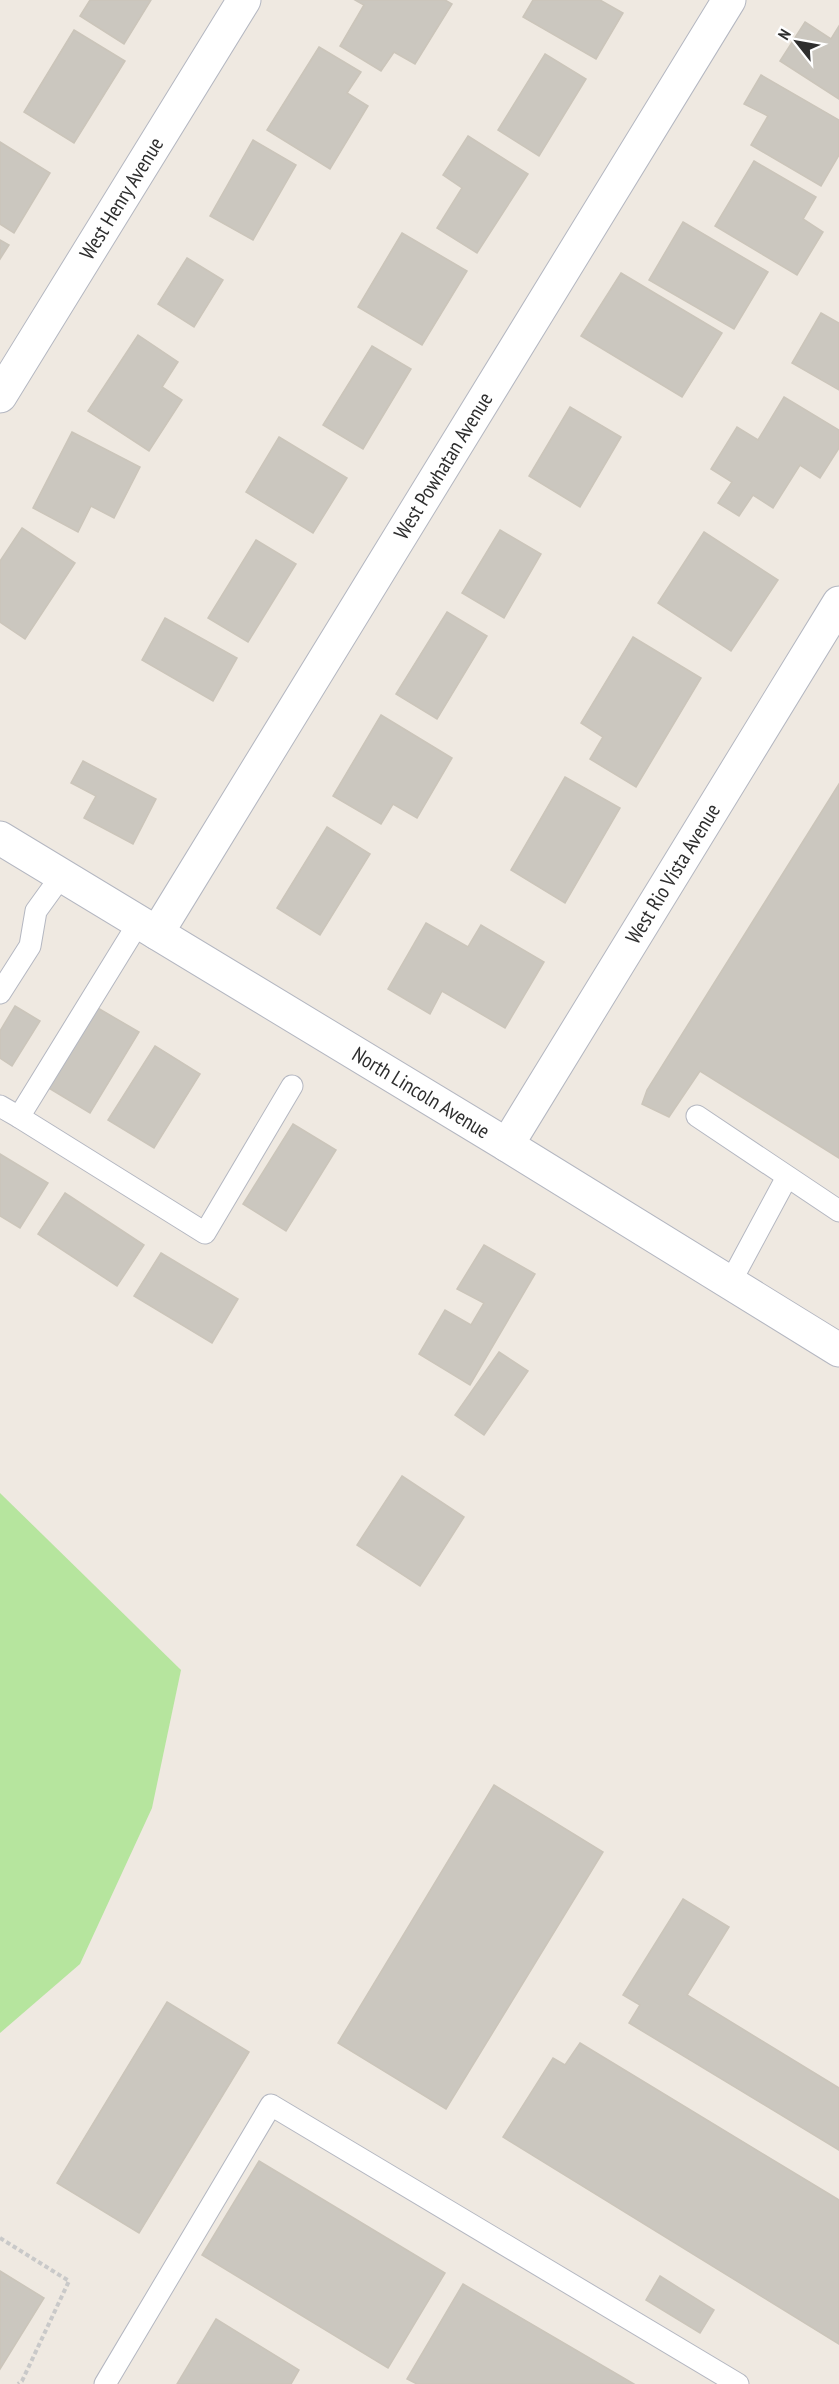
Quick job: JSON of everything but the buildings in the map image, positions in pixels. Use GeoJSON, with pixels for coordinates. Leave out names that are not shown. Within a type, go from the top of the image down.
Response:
{"type":"FeatureCollection","features":[{"type":"Feature","properties":{"kind":"street","name":"West Henry Avenue"},"geometry":{"type":"LineString","coordinates":[[0,396],[244,0]]}},
{"type":"Feature","properties":{"kind":"street","name":"West Powhatan Avenue"},"geometry":{"type":"LineString","coordinates":[[148,928],[729,0]]}},
{"type":"Feature","properties":{"kind":"street","name":"West Rio Vista Avenue"},"geometry":{"type":"LineString","coordinates":[[507,1145],[839,603]]}},
{"type":"Feature","properties":{"kind":"street","name":"North Lincoln Avenue"},"geometry":{"type":"LineString","coordinates":[[0,838],[507,1145],[839,1350]]}},
{"type":"Feature","properties":{"kind":"lane"},"geometry":{"type":"LineString","coordinates":[[0,993],[30,946],[36,911],[62,875]]}},
{"type":"Feature","properties":{"kind":"lane"},"geometry":{"type":"LineString","coordinates":[[19,1117],[148,928]]}},
{"type":"Feature","properties":{"kind":"lane"},"geometry":{"type":"LineString","coordinates":[[0,1106],[205,1233],[292,1086]]}},
{"type":"Feature","properties":{"kind":"lane"},"geometry":{"type":"LineString","coordinates":[[697,1116],[839,1211]]}},
{"type":"Feature","properties":{"kind":"lane"},"geometry":{"type":"LineString","coordinates":[[730,1283],[787,1177]]}},
{"type":"Feature","properties":{"kind":"lane"},"geometry":{"type":"LineString","coordinates":[[105,2384],[271,2105],[738,2384]]}},
{"type":"Feature","properties":{"kind":"path"},"geometry":{"type":"LineString","coordinates":[[0,2238],[69,2281],[22,2381],[18,2384]]}},
{"type":"Feature","properties":{"kind":"green space"},"geometry":{"type":"Polygon","coordinates":[[[0,1493],[181,1670],[152,1808],[80,1964],[0,2033],[0,1493]]]}}]}
